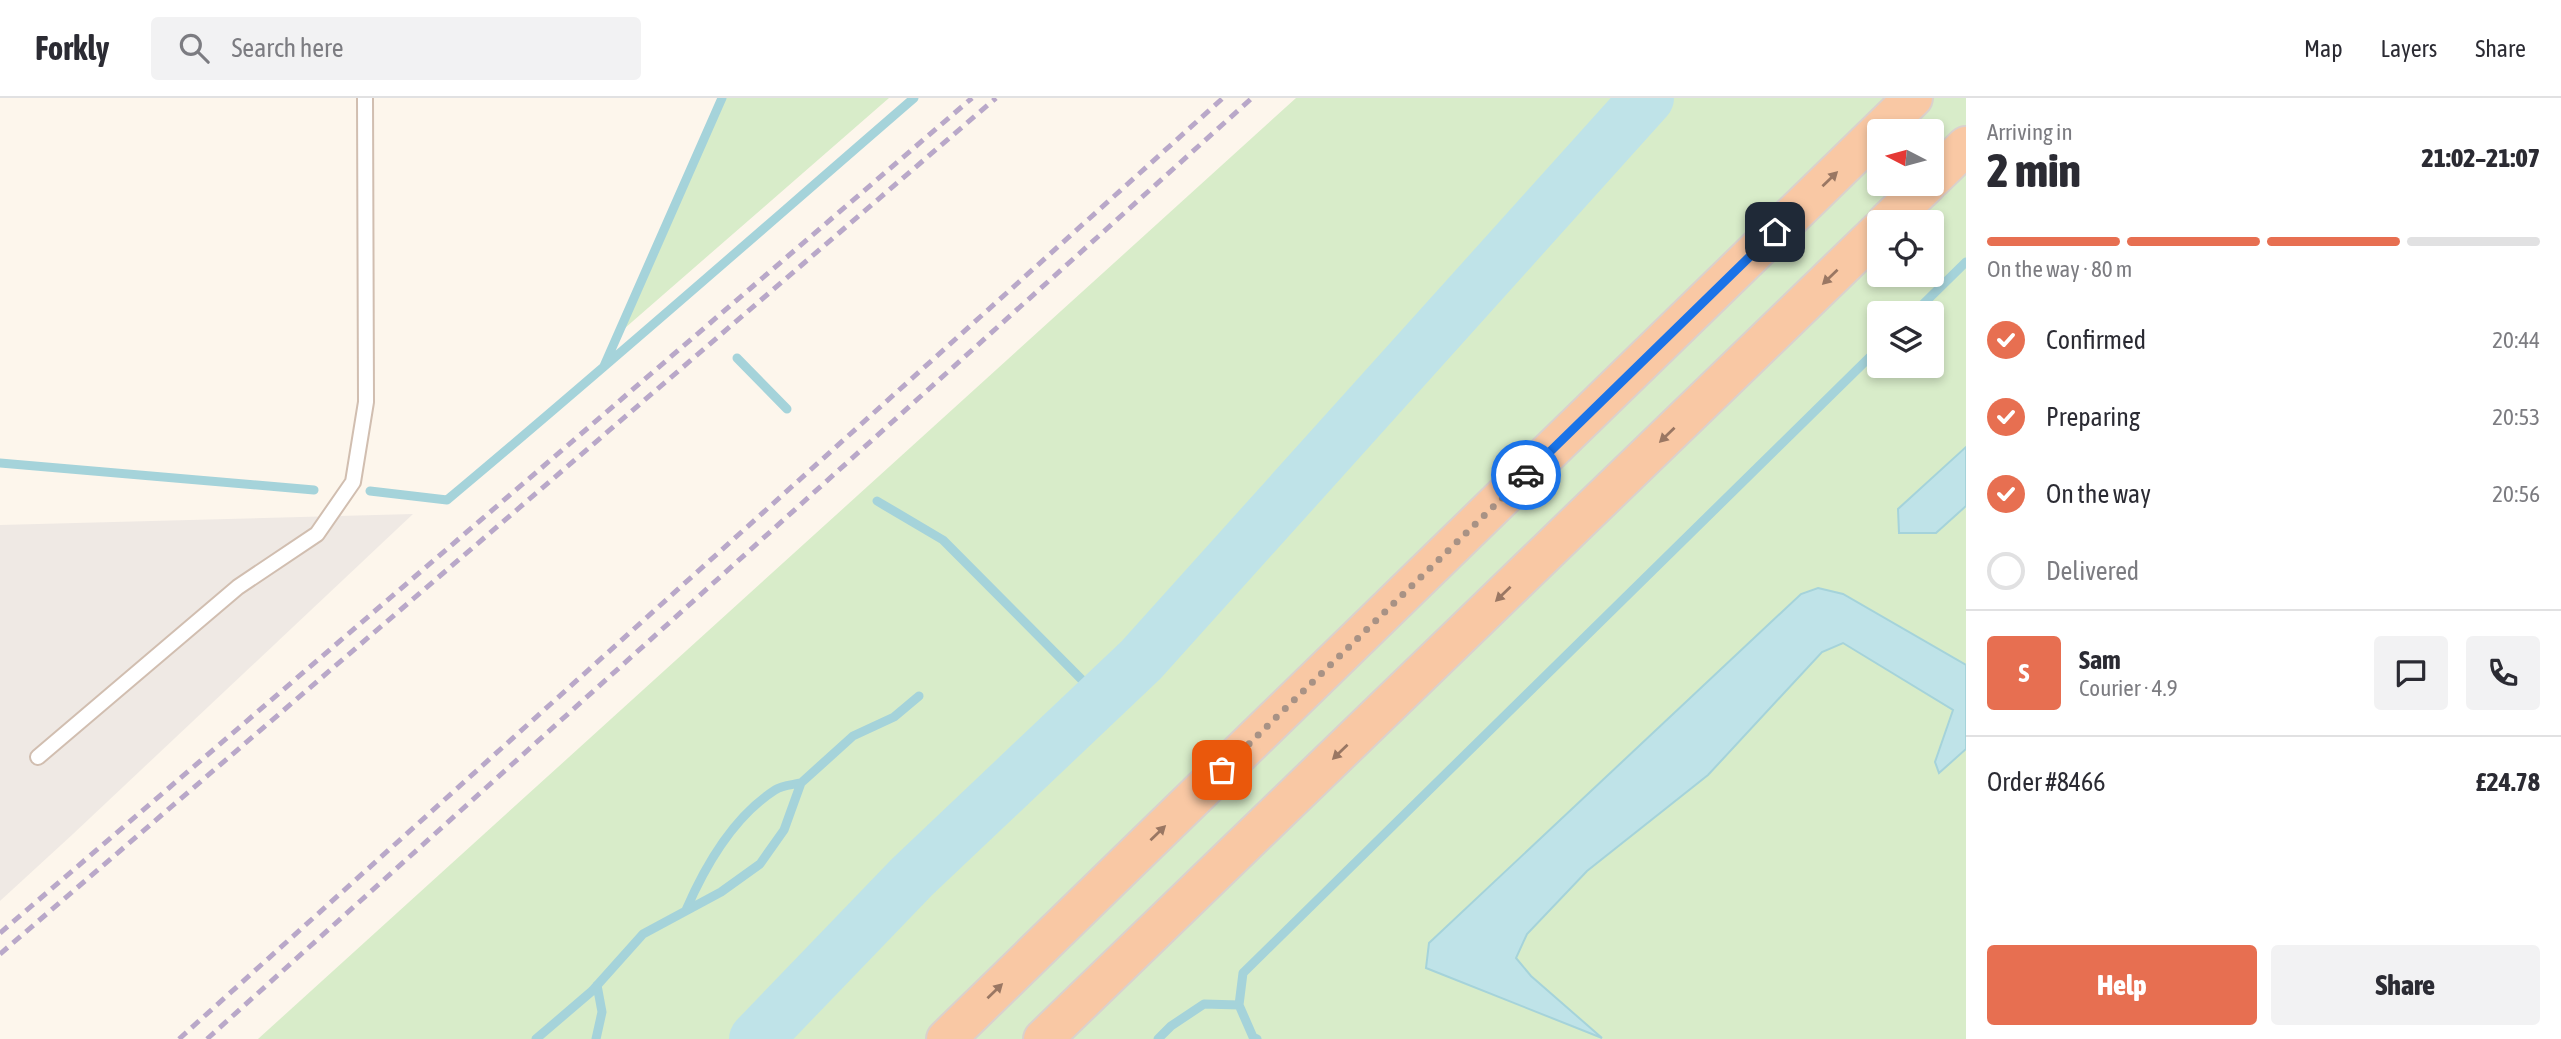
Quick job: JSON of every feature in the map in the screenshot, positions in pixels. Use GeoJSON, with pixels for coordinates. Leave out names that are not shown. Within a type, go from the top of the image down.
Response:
{"type":"FeatureCollection","features":[{"type":"Feature","properties":{"kind":"highway"},"geometry":{"type":"LineString","coordinates":[[946,1039],[1913,98]]}},
{"type":"Feature","properties":{"kind":"highway"},"geometry":{"type":"LineString","coordinates":[[1944,167],[1966,146]]}},
{"type":"Feature","properties":{"kind":"highway"},"geometry":{"type":"LineString","coordinates":[[1900,210],[1914,196]]}},
{"type":"Feature","properties":{"kind":"highway"},"geometry":{"type":"LineString","coordinates":[[1043,1039],[1867,243]]}},
{"type":"Feature","properties":{"kind":"lane"},"geometry":{"type":"LineString","coordinates":[[38,757],[238,587],[317,534],[353,482],[366,402],[365,98]]}},
{"type":"Feature","properties":{"kind":"shaded area"},"geometry":{"type":"Polygon","coordinates":[[[413,514],[73,834],[0,901],[0,525],[413,514]]]}},
{"type":"Feature","properties":{"kind":"green space"},"geometry":{"type":"Polygon","coordinates":[[[722,98],[889,98],[617,335],[722,98]]]}},
{"type":"Feature","properties":{"kind":"green space"},"geometry":{"type":"Polygon","coordinates":[[[1296,98],[1966,98],[1966,1039],[258,1039],[1296,98]]]}},
{"type":"Feature","properties":{"kind":"water"},"geometry":{"type":"Polygon","coordinates":[[[1966,447],[1966,506],[1936,533],[1899,533],[1898,509],[1966,447]]]}},
{"type":"Feature","properties":{"kind":"water"},"geometry":{"type":"Polygon","coordinates":[[[1818,588],[1843,594],[1966,665],[1966,749],[1939,773],[1935,762],[1953,710],[1843,643],[1822,652],[1708,775],[1587,871],[1527,934],[1516,958],[1531,976],[1602,1038],[1426,968],[1429,943],[1801,594],[1818,588]]]}},
{"type":"Feature","properties":{"kind":"waterway"},"geometry":{"type":"LineString","coordinates":[[604,366],[722,98]]}},
{"type":"Feature","properties":{"kind":"waterway"},"geometry":{"type":"LineString","coordinates":[[370,491],[447,500],[914,98]]}},
{"type":"Feature","properties":{"kind":"waterway"},"geometry":{"type":"LineString","coordinates":[[756,1039],[912,877],[1141,660],[1647,98]]}},
{"type":"Feature","properties":{"kind":"waterway"},"geometry":{"type":"LineString","coordinates":[[1926,301],[1966,262]]}},
{"type":"Feature","properties":{"kind":"waterway"},"geometry":{"type":"LineString","coordinates":[[737,358],[787,409]]}},
{"type":"Feature","properties":{"kind":"waterway"},"geometry":{"type":"LineString","coordinates":[[1239,1005],[1243,973],[1867,360]]}},
{"type":"Feature","properties":{"kind":"waterway"},"geometry":{"type":"LineString","coordinates":[[0,463],[314,490]]}},
{"type":"Feature","properties":{"kind":"waterway"},"geometry":{"type":"LineString","coordinates":[[877,501],[943,540],[1101,699]]}},
{"type":"Feature","properties":{"kind":"waterway"},"geometry":{"type":"LineString","coordinates":[[536,1039],[592,991],[643,934],[721,892],[760,864],[784,830],[801,783],[853,736],[894,717],[919,696]]}},
{"type":"Feature","properties":{"kind":"waterway"},"geometry":{"type":"LineString","coordinates":[[686,910],[711,860],[733,828],[760,801],[778,788],[801,783]]}},
{"type":"Feature","properties":{"kind":"waterway"},"geometry":{"type":"LineString","coordinates":[[596,1039],[602,1012],[597,985]]}},
{"type":"Feature","properties":{"kind":"waterway"},"geometry":{"type":"LineString","coordinates":[[1158,1039],[1171,1026],[1204,1004],[1239,1005],[1253,1037],[1257,1039]]}},
{"type":"Feature","properties":{"kind":"railway"},"geometry":{"type":"LineString","coordinates":[[0,933],[972,98]]}},
{"type":"Feature","properties":{"kind":"railway"},"geometry":{"type":"LineString","coordinates":[[0,954],[996,98]]}},
{"type":"Feature","properties":{"kind":"railway"},"geometry":{"type":"LineString","coordinates":[[179,1039],[1223,98]]}},
{"type":"Feature","properties":{"kind":"railway"},"geometry":{"type":"LineString","coordinates":[[207,1039],[1252,98]]}},
{"type":"Feature","properties":{"kind":"way so far"},"geometry":{"type":"LineString","coordinates":[[1222,770],[1526,475]]}},
{"type":"Feature","properties":{"kind":"route"},"geometry":{"type":"LineString","coordinates":[[1526,475],[1775,232]]}}]}
